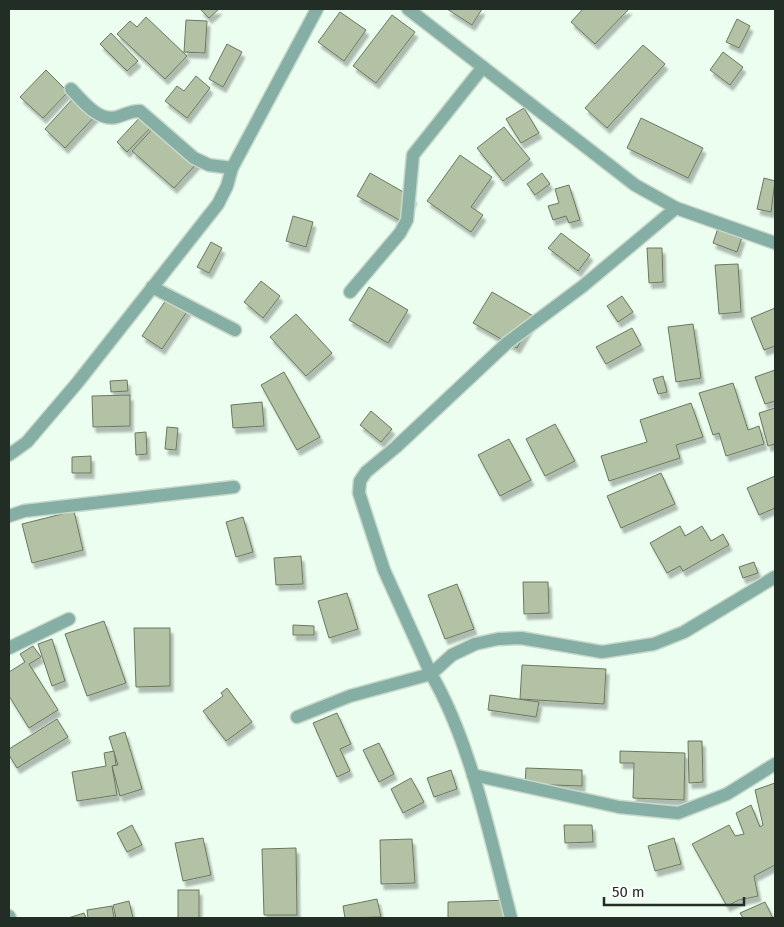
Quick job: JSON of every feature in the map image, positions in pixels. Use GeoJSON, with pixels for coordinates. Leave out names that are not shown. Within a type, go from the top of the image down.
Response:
{"type":"FeatureCollection","features":[{"type":"Feature","properties":{"kind":"street"},"geometry":{"type":"LineString","coordinates":[[9,455],[27,442],[65,397],[218,204],[227,186],[232,168],[317,9]]}},
{"type":"Feature","properties":{"kind":"street"},"geometry":{"type":"LineString","coordinates":[[408,9],[635,184],[676,208],[775,243]]}},
{"type":"Feature","properties":{"kind":"street"},"geometry":{"type":"LineString","coordinates":[[350,292],[400,233],[407,220],[413,156],[483,67]]}},
{"type":"Feature","properties":{"kind":"street"},"geometry":{"type":"LineString","coordinates":[[71,89],[98,115],[107,118],[131,111],[140,111],[194,158],[209,165],[232,168]]}},
{"type":"Feature","properties":{"kind":"street"},"geometry":{"type":"LineString","coordinates":[[511,918],[473,775],[441,692],[384,570],[358,493],[360,481],[366,472],[396,447],[507,343],[583,286],[676,208]]}},
{"type":"Feature","properties":{"kind":"street"},"geometry":{"type":"LineString","coordinates":[[152,287],[235,330]]}},
{"type":"Feature","properties":{"kind":"street"},"geometry":{"type":"LineString","coordinates":[[9,516],[24,512],[234,487]]}},
{"type":"Feature","properties":{"kind":"street"},"geometry":{"type":"LineString","coordinates":[[296,717],[350,696],[431,674],[452,655],[475,644],[498,638],[521,638],[602,652],[654,644],[684,632],[775,577]]}},
{"type":"Feature","properties":{"kind":"street"},"geometry":{"type":"LineString","coordinates":[[9,648],[69,619]]}},
{"type":"Feature","properties":{"kind":"street"},"geometry":{"type":"LineString","coordinates":[[473,775],[619,807],[678,814],[727,794],[775,764]]}},
{"type":"Feature","properties":{"kind":"building"},"geometry":{"type":"Polygon","coordinates":[[[200,9],[219,9],[209,18],[200,9]]]}},
{"type":"Feature","properties":{"kind":"building"},"geometry":{"type":"Polygon","coordinates":[[[447,9],[482,9],[472,25],[447,9]]]}},
{"type":"Feature","properties":{"kind":"building"},"geometry":{"type":"Polygon","coordinates":[[[583,9],[629,9],[595,44],[571,22],[583,9]]]}},
{"type":"Feature","properties":{"kind":"building"},"geometry":{"type":"Polygon","coordinates":[[[340,12],[366,30],[344,61],[318,42],[340,12]]]}},
{"type":"Feature","properties":{"kind":"building"},"geometry":{"type":"Polygon","coordinates":[[[392,15],[415,32],[376,83],[353,66],[392,15]]]}},
{"type":"Feature","properties":{"kind":"building"},"geometry":{"type":"Polygon","coordinates":[[[146,17],[187,56],[165,79],[117,34],[130,21],[137,27],[146,17]]]}},
{"type":"Feature","properties":{"kind":"building"},"geometry":{"type":"Polygon","coordinates":[[[737,19],[750,26],[739,48],[726,42],[737,19]]]}},
{"type":"Feature","properties":{"kind":"building"},"geometry":{"type":"Polygon","coordinates":[[[186,20],[207,21],[205,53],[184,52],[186,20]]]}},
{"type":"Feature","properties":{"kind":"building"},"geometry":{"type":"Polygon","coordinates":[[[111,33],[138,61],[127,71],[100,44],[111,33]]]}},
{"type":"Feature","properties":{"kind":"building"},"geometry":{"type":"Polygon","coordinates":[[[227,44],[242,52],[223,87],[209,79],[227,44]]]}},
{"type":"Feature","properties":{"kind":"building"},"geometry":{"type":"Polygon","coordinates":[[[643,45],[665,64],[607,128],[585,108],[643,45]]]}},
{"type":"Feature","properties":{"kind":"building"},"geometry":{"type":"Polygon","coordinates":[[[723,52],[743,67],[730,85],[710,70],[723,52]]]}},
{"type":"Feature","properties":{"kind":"building"},"geometry":{"type":"Polygon","coordinates":[[[46,70],[68,92],[43,118],[20,97],[46,70]]]}},
{"type":"Feature","properties":{"kind":"building"},"geometry":{"type":"Polygon","coordinates":[[[196,76],[210,88],[187,118],[165,101],[177,86],[184,91],[196,76]]]}},
{"type":"Feature","properties":{"kind":"building"},"geometry":{"type":"Polygon","coordinates":[[[78,93],[99,112],[65,148],[45,129],[78,93]]]}},
{"type":"Feature","properties":{"kind":"building"},"geometry":{"type":"Polygon","coordinates":[[[524,108],[539,133],[521,143],[506,119],[524,108]]]}},
{"type":"Feature","properties":{"kind":"building"},"geometry":{"type":"Polygon","coordinates":[[[144,113],[155,123],[127,152],[117,142],[144,113]]]}},
{"type":"Feature","properties":{"kind":"building"},"geometry":{"type":"Polygon","coordinates":[[[641,118],[703,148],[688,178],[627,148],[641,118]]]}},
{"type":"Feature","properties":{"kind":"building"},"geometry":{"type":"Polygon","coordinates":[[[158,123],[199,161],[174,188],[132,151],[158,123]]]}},
{"type":"Feature","properties":{"kind":"building"},"geometry":{"type":"Polygon","coordinates":[[[504,127],[530,159],[503,181],[477,148],[504,127]]]}},
{"type":"Feature","properties":{"kind":"building"},"geometry":{"type":"Polygon","coordinates":[[[460,155],[492,177],[471,207],[483,215],[471,232],[427,201],[460,155]]]}},
{"type":"Feature","properties":{"kind":"building"},"geometry":{"type":"Polygon","coordinates":[[[370,173],[414,198],[401,221],[357,196],[370,173]]]}},
{"type":"Feature","properties":{"kind":"building"},"geometry":{"type":"Polygon","coordinates":[[[542,173],[550,184],[535,195],[527,184],[542,173]]]}},
{"type":"Feature","properties":{"kind":"building"},"geometry":{"type":"Polygon","coordinates":[[[764,178],[775,181],[771,212],[757,209],[764,178]]]}},
{"type":"Feature","properties":{"kind":"building"},"geometry":{"type":"Polygon","coordinates":[[[569,185],[580,220],[569,223],[566,216],[553,220],[548,206],[559,203],[555,189],[569,185]]]}},
{"type":"Feature","properties":{"kind":"building"},"geometry":{"type":"Polygon","coordinates":[[[293,216],[313,222],[306,247],[286,241],[293,216]]]}},
{"type":"Feature","properties":{"kind":"building"},"geometry":{"type":"Polygon","coordinates":[[[718,228],[742,237],[737,252],[713,243],[718,228]]]}},
{"type":"Feature","properties":{"kind":"building"},"geometry":{"type":"Polygon","coordinates":[[[561,233],[590,255],[578,271],[548,248],[561,233]]]}},
{"type":"Feature","properties":{"kind":"building"},"geometry":{"type":"Polygon","coordinates":[[[211,242],[222,248],[209,273],[197,267],[211,242]]]}},
{"type":"Feature","properties":{"kind":"building"},"geometry":{"type":"Polygon","coordinates":[[[647,248],[662,248],[663,282],[649,283],[647,248]]]}},
{"type":"Feature","properties":{"kind":"building"},"geometry":{"type":"Polygon","coordinates":[[[738,264],[741,312],[719,314],[715,265],[738,264]]]}},
{"type":"Feature","properties":{"kind":"building"},"geometry":{"type":"Polygon","coordinates":[[[261,281],[280,296],[263,318],[244,302],[261,281]]]}},
{"type":"Feature","properties":{"kind":"building"},"geometry":{"type":"Polygon","coordinates":[[[369,287],[408,310],[388,343],[349,320],[369,287]]]}},
{"type":"Feature","properties":{"kind":"building"},"geometry":{"type":"Polygon","coordinates":[[[172,291],[192,304],[162,349],[142,336],[172,291]]]}},
{"type":"Feature","properties":{"kind":"building"},"geometry":{"type":"Polygon","coordinates":[[[492,292],[535,317],[517,348],[473,323],[492,292]]]}},
{"type":"Feature","properties":{"kind":"building"},"geometry":{"type":"Polygon","coordinates":[[[622,296],[633,312],[618,322],[607,306],[622,296]]]}},
{"type":"Feature","properties":{"kind":"building"},"geometry":{"type":"Polygon","coordinates":[[[775,308],[775,346],[764,350],[751,318],[775,308]]]}},
{"type":"Feature","properties":{"kind":"building"},"geometry":{"type":"Polygon","coordinates":[[[296,314],[332,353],[306,376],[270,337],[296,314]]]}},
{"type":"Feature","properties":{"kind":"building"},"geometry":{"type":"Polygon","coordinates":[[[693,324],[701,378],[676,382],[668,327],[693,324]]]}},
{"type":"Feature","properties":{"kind":"building"},"geometry":{"type":"Polygon","coordinates":[[[632,328],[641,345],[606,364],[596,347],[632,328]]]}},
{"type":"Feature","properties":{"kind":"building"},"geometry":{"type":"Polygon","coordinates":[[[775,370],[775,401],[765,404],[755,377],[775,370]]]}},
{"type":"Feature","properties":{"kind":"building"},"geometry":{"type":"Polygon","coordinates":[[[284,372],[320,437],[297,450],[261,385],[284,372]]]}},
{"type":"Feature","properties":{"kind":"building"},"geometry":{"type":"Polygon","coordinates":[[[663,376],[667,392],[658,394],[653,379],[663,376]]]}},
{"type":"Feature","properties":{"kind":"building"},"geometry":{"type":"Polygon","coordinates":[[[127,380],[128,391],[111,392],[110,381],[127,380]]]}},
{"type":"Feature","properties":{"kind":"building"},"geometry":{"type":"Polygon","coordinates":[[[733,383],[748,430],[759,426],[764,444],[726,456],[719,433],[713,435],[699,393],[733,383]]]}},
{"type":"Feature","properties":{"kind":"building"},"geometry":{"type":"Polygon","coordinates":[[[130,395],[130,426],[93,427],[92,396],[130,395]]]}},
{"type":"Feature","properties":{"kind":"building"},"geometry":{"type":"Polygon","coordinates":[[[262,402],[264,426],[233,428],[231,405],[262,402]]]}},
{"type":"Feature","properties":{"kind":"building"},"geometry":{"type":"Polygon","coordinates":[[[691,403],[703,437],[676,445],[680,458],[609,481],[601,456],[647,442],[640,420],[691,403]]]}},
{"type":"Feature","properties":{"kind":"building"},"geometry":{"type":"Polygon","coordinates":[[[775,408],[775,444],[768,446],[759,413],[775,408]]]}},
{"type":"Feature","properties":{"kind":"building"},"geometry":{"type":"Polygon","coordinates":[[[371,411],[392,429],[381,442],[360,425],[371,411]]]}},
{"type":"Feature","properties":{"kind":"building"},"geometry":{"type":"Polygon","coordinates":[[[555,424],[575,461],[545,476],[526,439],[555,424]]]}},
{"type":"Feature","properties":{"kind":"building"},"geometry":{"type":"Polygon","coordinates":[[[167,427],[178,428],[176,450],[165,449],[167,427]]]}},
{"type":"Feature","properties":{"kind":"building"},"geometry":{"type":"Polygon","coordinates":[[[146,432],[147,454],[136,455],[135,433],[146,432]]]}},
{"type":"Feature","properties":{"kind":"building"},"geometry":{"type":"Polygon","coordinates":[[[509,439],[531,480],[500,496],[478,455],[509,439]]]}},
{"type":"Feature","properties":{"kind":"building"},"geometry":{"type":"Polygon","coordinates":[[[91,456],[91,473],[72,473],[72,457],[91,456]]]}},
{"type":"Feature","properties":{"kind":"building"},"geometry":{"type":"Polygon","coordinates":[[[661,473],[675,504],[621,528],[607,496],[661,473]]]}},
{"type":"Feature","properties":{"kind":"building"},"geometry":{"type":"Polygon","coordinates":[[[775,476],[775,508],[759,515],[747,488],[775,476]]]}},
{"type":"Feature","properties":{"kind":"building"},"geometry":{"type":"Polygon","coordinates":[[[74,511],[83,550],[32,563],[22,524],[74,511]]]}},
{"type":"Feature","properties":{"kind":"building"},"geometry":{"type":"Polygon","coordinates":[[[243,517],[253,552],[236,557],[226,522],[243,517]]]}},
{"type":"Feature","properties":{"kind":"building"},"geometry":{"type":"Polygon","coordinates":[[[680,526],[685,536],[702,526],[711,541],[723,534],[729,545],[683,571],[680,566],[667,573],[650,543],[680,526]]]}},
{"type":"Feature","properties":{"kind":"building"},"geometry":{"type":"Polygon","coordinates":[[[301,556],[303,584],[276,585],[274,558],[301,556]]]}},
{"type":"Feature","properties":{"kind":"building"},"geometry":{"type":"Polygon","coordinates":[[[754,562],[758,573],[743,578],[739,567],[754,562]]]}},
{"type":"Feature","properties":{"kind":"building"},"geometry":{"type":"Polygon","coordinates":[[[523,582],[548,582],[549,613],[524,614],[523,582]]]}},
{"type":"Feature","properties":{"kind":"building"},"geometry":{"type":"Polygon","coordinates":[[[457,584],[474,629],[445,639],[428,595],[457,584]]]}},
{"type":"Feature","properties":{"kind":"building"},"geometry":{"type":"Polygon","coordinates":[[[347,593],[358,629],[329,638],[318,601],[347,593]]]}},
{"type":"Feature","properties":{"kind":"building"},"geometry":{"type":"Polygon","coordinates":[[[104,621],[126,683],[87,696],[65,634],[104,621]]]}},
{"type":"Feature","properties":{"kind":"building"},"geometry":{"type":"Polygon","coordinates":[[[293,625],[314,626],[314,635],[293,635],[293,625]]]}},
{"type":"Feature","properties":{"kind":"building"},"geometry":{"type":"Polygon","coordinates":[[[134,628],[170,628],[170,686],[136,687],[134,628]]]}},
{"type":"Feature","properties":{"kind":"building"},"geometry":{"type":"Polygon","coordinates":[[[52,639],[65,681],[52,686],[38,644],[52,639]]]}},
{"type":"Feature","properties":{"kind":"building"},"geometry":{"type":"Polygon","coordinates":[[[33,646],[41,657],[29,664],[58,710],[29,728],[9,696],[9,672],[25,662],[20,654],[33,646]]]}},
{"type":"Feature","properties":{"kind":"building"},"geometry":{"type":"Polygon","coordinates":[[[522,665],[606,669],[604,704],[520,699],[522,665]]]}},
{"type":"Feature","properties":{"kind":"building"},"geometry":{"type":"Polygon","coordinates":[[[227,688],[252,722],[226,741],[203,711],[223,696],[221,693],[227,688]]]}},
{"type":"Feature","properties":{"kind":"building"},"geometry":{"type":"Polygon","coordinates":[[[490,695],[539,702],[536,717],[488,710],[490,695]]]}},
{"type":"Feature","properties":{"kind":"building"},"geometry":{"type":"Polygon","coordinates":[[[337,713],[351,744],[340,749],[350,771],[337,777],[313,723],[337,713]]]}},
{"type":"Feature","properties":{"kind":"building"},"geometry":{"type":"Polygon","coordinates":[[[57,719],[68,737],[17,768],[9,755],[9,749],[57,719]]]}},
{"type":"Feature","properties":{"kind":"building"},"geometry":{"type":"Polygon","coordinates":[[[125,732],[142,789],[120,796],[112,766],[118,765],[109,737],[125,732]]]}},
{"type":"Feature","properties":{"kind":"building"},"geometry":{"type":"Polygon","coordinates":[[[688,741],[702,741],[703,782],[689,783],[688,741]]]}},
{"type":"Feature","properties":{"kind":"building"},"geometry":{"type":"Polygon","coordinates":[[[379,743],[394,774],[379,782],[363,750],[379,743]]]}},
{"type":"Feature","properties":{"kind":"building"},"geometry":{"type":"Polygon","coordinates":[[[114,751],[116,765],[112,766],[117,795],[77,801],[72,772],[106,766],[104,753],[114,751]]]}},
{"type":"Feature","properties":{"kind":"building"},"geometry":{"type":"Polygon","coordinates":[[[620,751],[685,753],[684,800],[633,798],[634,763],[620,763],[620,751]]]}},
{"type":"Feature","properties":{"kind":"building"},"geometry":{"type":"Polygon","coordinates":[[[526,768],[582,770],[582,786],[525,784],[526,768]]]}},
{"type":"Feature","properties":{"kind":"building"},"geometry":{"type":"Polygon","coordinates":[[[451,770],[457,789],[434,797],[427,778],[451,770]]]}},
{"type":"Feature","properties":{"kind":"building"},"geometry":{"type":"Polygon","coordinates":[[[411,778],[424,802],[403,813],[391,789],[411,778]]]}},
{"type":"Feature","properties":{"kind":"building"},"geometry":{"type":"Polygon","coordinates":[[[775,783],[775,865],[754,876],[758,896],[739,900],[727,906],[692,844],[729,825],[735,836],[744,834],[736,813],[751,805],[760,827],[763,825],[755,790],[775,783]]]}},
{"type":"Feature","properties":{"kind":"building"},"geometry":{"type":"Polygon","coordinates":[[[132,825],[142,845],[127,852],[117,833],[132,825]]]}},
{"type":"Feature","properties":{"kind":"building"},"geometry":{"type":"Polygon","coordinates":[[[564,825],[592,825],[593,842],[565,843],[564,825]]]}},
{"type":"Feature","properties":{"kind":"building"},"geometry":{"type":"Polygon","coordinates":[[[203,838],[211,875],[183,881],[175,843],[203,838]]]}},
{"type":"Feature","properties":{"kind":"building"},"geometry":{"type":"Polygon","coordinates":[[[674,838],[681,864],[655,871],[648,846],[674,838]]]}},
{"type":"Feature","properties":{"kind":"building"},"geometry":{"type":"Polygon","coordinates":[[[412,839],[415,883],[381,884],[380,840],[412,839]]]}},
{"type":"Feature","properties":{"kind":"building"},"geometry":{"type":"Polygon","coordinates":[[[296,848],[297,915],[264,915],[262,849],[296,848]]]}},
{"type":"Feature","properties":{"kind":"building"},"geometry":{"type":"Polygon","coordinates":[[[178,890],[199,890],[199,918],[178,918],[178,890]]]}},
{"type":"Feature","properties":{"kind":"building"},"geometry":{"type":"Polygon","coordinates":[[[377,899],[381,917],[345,918],[343,906],[377,899]]]}},
{"type":"Feature","properties":{"kind":"building"},"geometry":{"type":"Polygon","coordinates":[[[510,900],[510,918],[448,918],[448,902],[510,900]]]}},
{"type":"Feature","properties":{"kind":"building"},"geometry":{"type":"Polygon","coordinates":[[[129,901],[133,918],[116,918],[113,905],[129,901]]]}},
{"type":"Feature","properties":{"kind":"building"},"geometry":{"type":"Polygon","coordinates":[[[765,902],[773,918],[743,918],[740,913],[765,902]]]}},
{"type":"Feature","properties":{"kind":"building"},"geometry":{"type":"Polygon","coordinates":[[[112,906],[114,918],[88,918],[87,910],[112,906]]]}},
{"type":"Feature","properties":{"kind":"building"},"geometry":{"type":"Polygon","coordinates":[[[84,913],[86,918],[68,918],[84,913]]]}}]}
